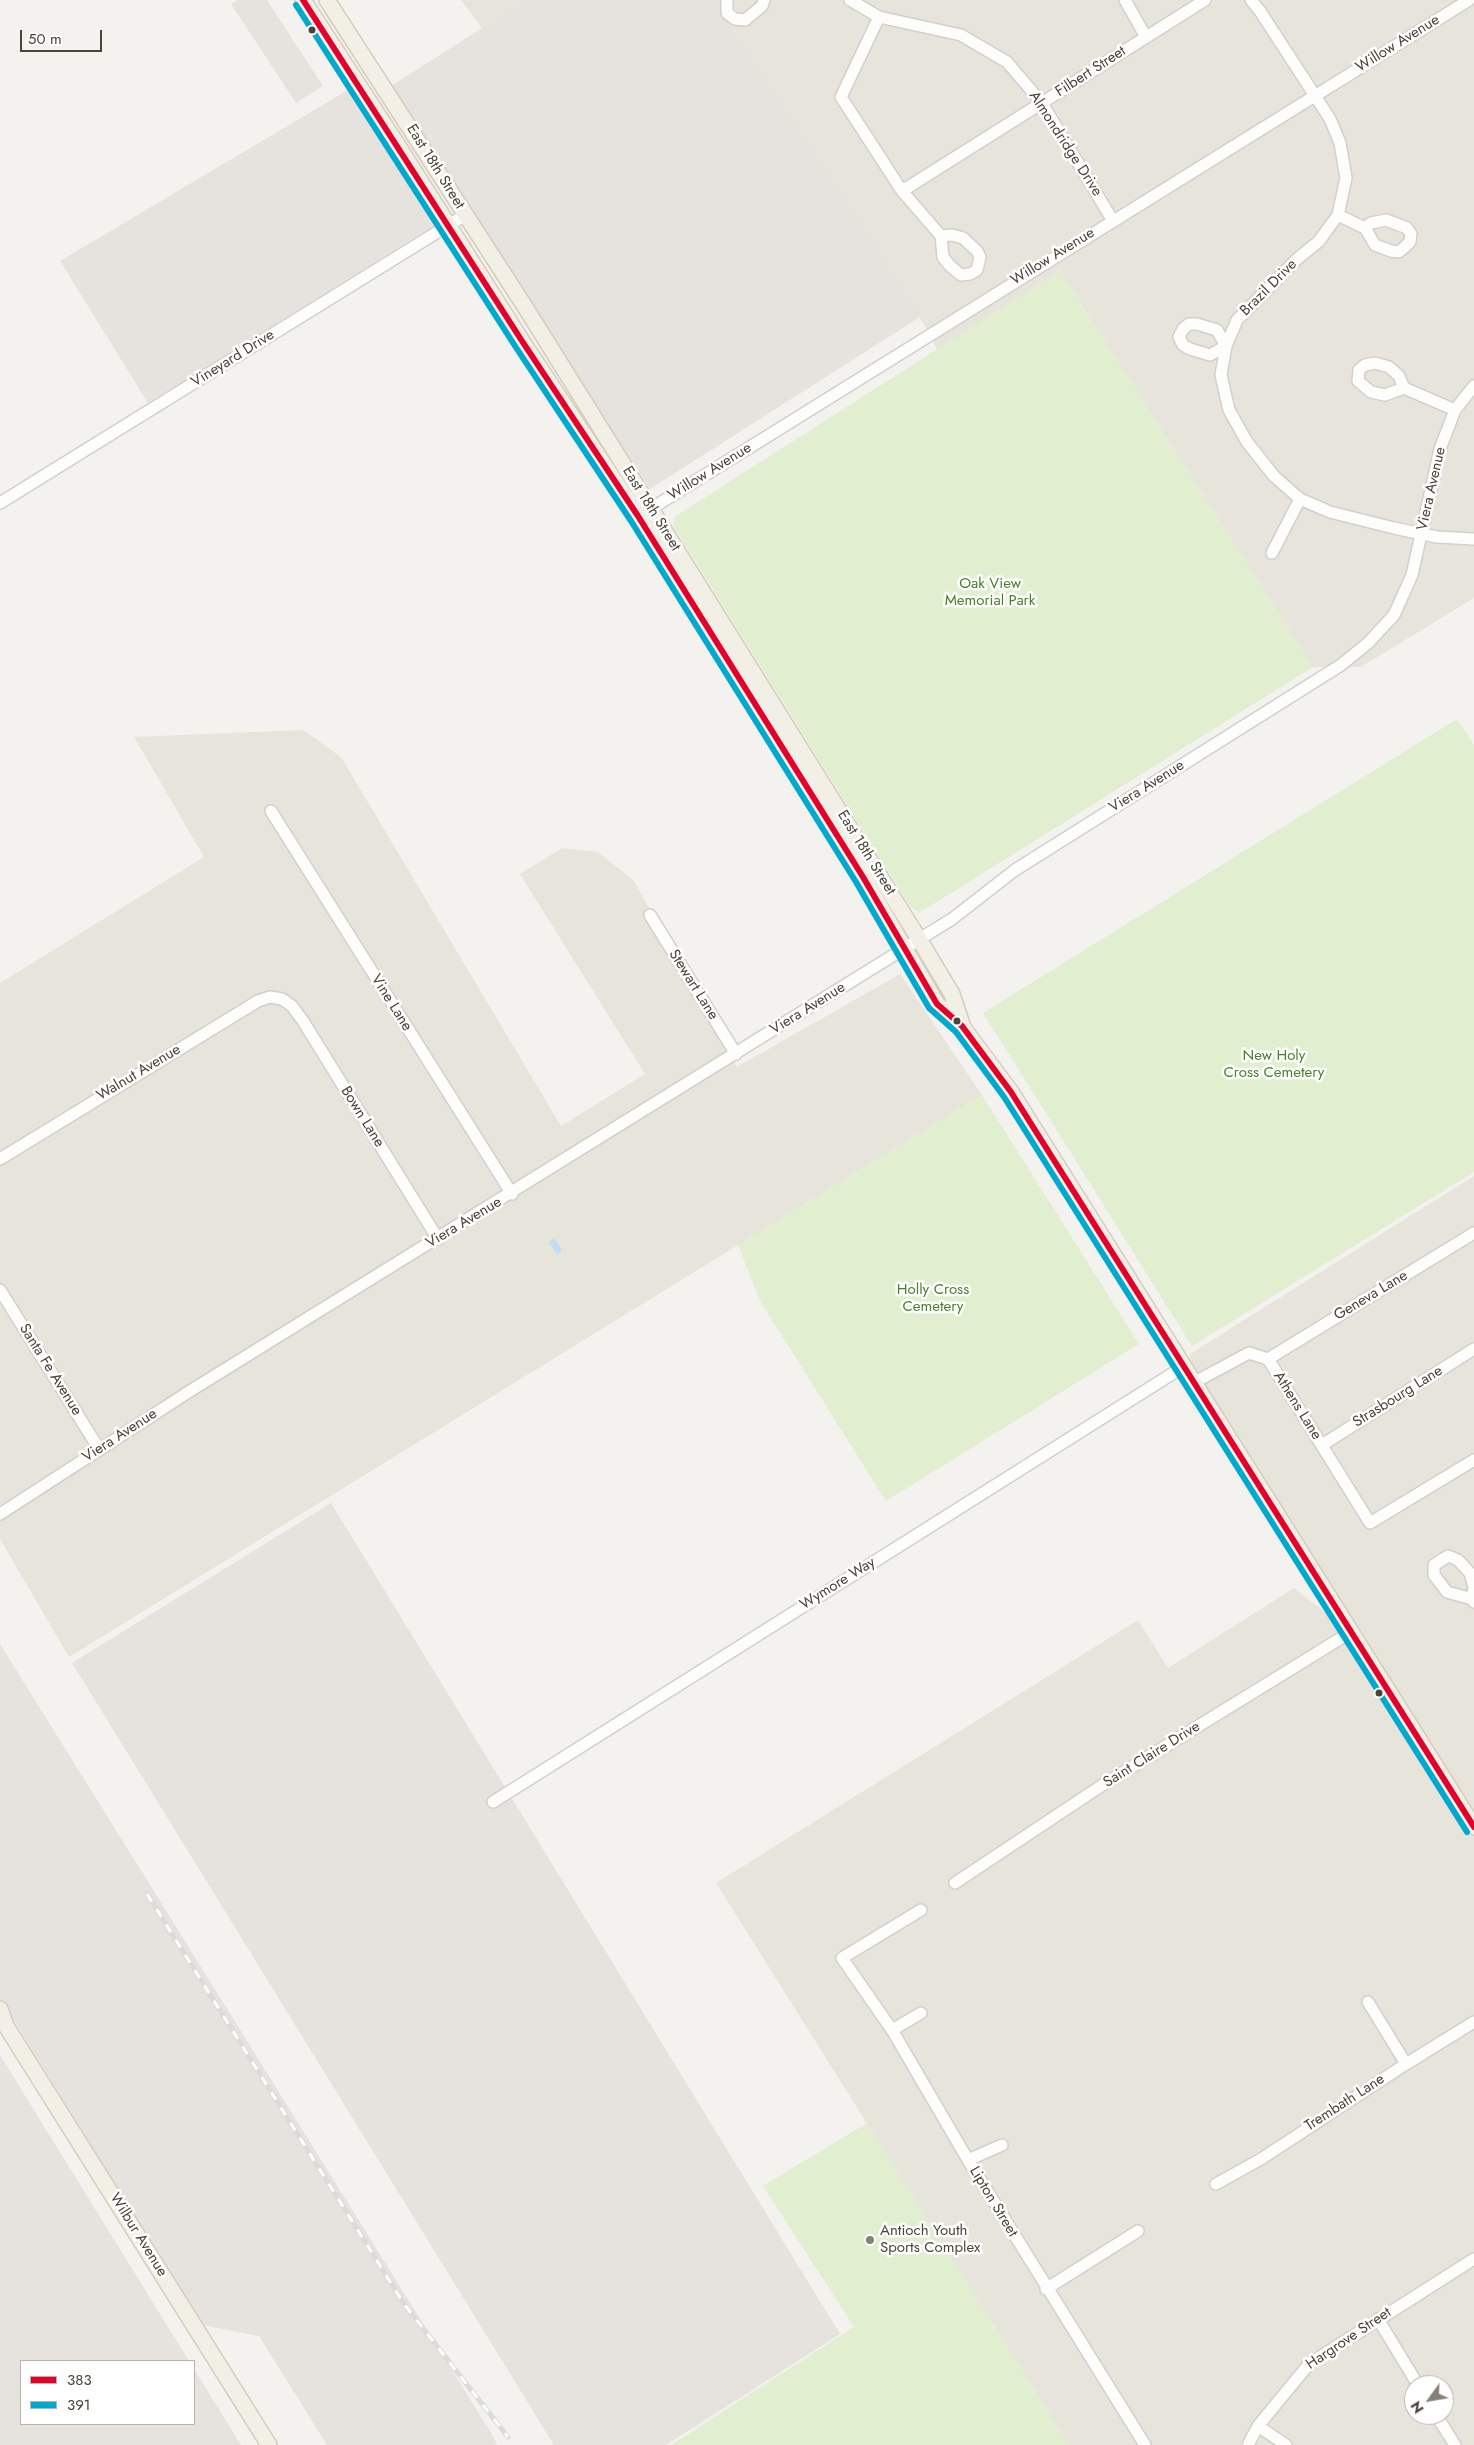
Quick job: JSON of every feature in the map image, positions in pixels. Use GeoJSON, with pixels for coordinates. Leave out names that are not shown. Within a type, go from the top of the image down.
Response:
{"type":"FeatureCollection","features":[{"type":"Feature","properties":{"kind":"main road","name":"East 18th Street"},"geometry":{"type":"LineString","coordinates":[[303,0],[522,341],[645,512],[919,939],[952,994],[962,1026]]}},
{"type":"Feature","properties":{"kind":"main road","name":"East 18th Street"},"geometry":{"type":"LineString","coordinates":[[327,0],[465,215],[645,512],[937,1004],[962,1026],[1011,1092],[1192,1383],[1474,1827]]}},
{"type":"Feature","properties":{"kind":"main road","name":"Wilbur Avenue"},"geometry":{"type":"LineString","coordinates":[[0,2009],[3,2023],[268,2445]]}},
{"type":"Feature","properties":{"kind":"street"},"geometry":{"type":"LineString","coordinates":[[727,0],[727,13],[735,19],[745,20],[762,6],[764,0]]}},
{"type":"Feature","properties":{"kind":"street","name":"Almondridge Drive"},"geometry":{"type":"LineString","coordinates":[[850,0],[879,17],[961,35],[1007,62],[1042,103],[1113,221]]}},
{"type":"Feature","properties":{"kind":"street"},"geometry":{"type":"LineString","coordinates":[[1124,0],[1146,37]]}},
{"type":"Feature","properties":{"kind":"street","name":"Filbert Street"},"geometry":{"type":"LineString","coordinates":[[902,191],[1205,0]]}},
{"type":"Feature","properties":{"kind":"street","name":"Brazil Drive"},"geometry":{"type":"LineString","coordinates":[[1251,0],[1330,119],[1340,143],[1346,178],[1338,215],[1319,241],[1296,260],[1237,320],[1226,346],[1221,375],[1230,410],[1248,442],[1274,476],[1300,499],[1330,512],[1421,533],[1474,539]]}},
{"type":"Feature","properties":{"kind":"street","name":"Willow Avenue"},"geometry":{"type":"LineString","coordinates":[[645,512],[1469,0]]}},
{"type":"Feature","properties":{"kind":"street"},"geometry":{"type":"LineString","coordinates":[[879,17],[841,97],[902,191],[941,236]]}},
{"type":"Feature","properties":{"kind":"street","name":"Vineyard Drive"},"geometry":{"type":"LineString","coordinates":[[0,503],[465,215]]}},
{"type":"Feature","properties":{"kind":"street"},"geometry":{"type":"LineString","coordinates":[[1338,215],[1366,228]]}},
{"type":"Feature","properties":{"kind":"street","name":"Viera Avenue"},"geometry":{"type":"LineString","coordinates":[[0,1514],[99,1449],[952,919],[1015,870],[1340,665],[1368,643],[1394,615],[1412,576],[1440,449],[1455,410],[1474,386]]}},
{"type":"Feature","properties":{"kind":"street"},"geometry":{"type":"LineString","coordinates":[[1404,388],[1455,410]]}},
{"type":"Feature","properties":{"kind":"street"},"geometry":{"type":"LineString","coordinates":[[1272,553],[1300,499]]}},
{"type":"Feature","properties":{"kind":"street","name":"Vine Lane"},"geometry":{"type":"LineString","coordinates":[[271,811],[512,1194]]}},
{"type":"Feature","properties":{"kind":"street","name":"Stewart Lane"},"geometry":{"type":"LineString","coordinates":[[650,915],[736,1054]]}},
{"type":"Feature","properties":{"kind":"street","name":"Walnut Avenue"},"geometry":{"type":"LineString","coordinates":[[0,1159],[258,1001],[270,998],[282,999]]}},
{"type":"Feature","properties":{"kind":"street","name":"Bown Lane"},"geometry":{"type":"LineString","coordinates":[[282,999],[292,1006],[303,1021],[438,1239]]}},
{"type":"Feature","properties":{"kind":"street","name":"Geneva Lane"},"geometry":{"type":"LineString","coordinates":[[1268,1359],[1474,1234]]}},
{"type":"Feature","properties":{"kind":"street","name":"Santa Fe Avenue"},"geometry":{"type":"LineString","coordinates":[[0,1290],[99,1449]]}},
{"type":"Feature","properties":{"kind":"street","name":"Strasbourg Lane"},"geometry":{"type":"LineString","coordinates":[[1322,1445],[1474,1349]]}},
{"type":"Feature","properties":{"kind":"street","name":"Athens Lane"},"geometry":{"type":"LineString","coordinates":[[1192,1383],[1249,1353],[1268,1359],[1370,1523],[1474,1460]]}},
{"type":"Feature","properties":{"kind":"street","name":"Wymore Way"},"geometry":{"type":"LineString","coordinates":[[493,1802],[1182,1367]]}},
{"type":"Feature","properties":{"kind":"street","name":"Saint Claire Drive"},"geometry":{"type":"LineString","coordinates":[[955,1882],[1101,1786],[1351,1632]]}},
{"type":"Feature","properties":{"kind":"street","name":"Lipton Street"},"geometry":{"type":"LineString","coordinates":[[921,1910],[842,1958],[892,2030],[1046,2289],[1144,2445]]}},
{"type":"Feature","properties":{"kind":"street"},"geometry":{"type":"LineString","coordinates":[[1368,2002],[1406,2064]]}},
{"type":"Feature","properties":{"kind":"street"},"geometry":{"type":"LineString","coordinates":[[892,2030],[921,2013]]}},
{"type":"Feature","properties":{"kind":"street","name":"Trembath Lane"},"geometry":{"type":"LineString","coordinates":[[1216,2184],[1260,2159],[1474,2022]]}},
{"type":"Feature","properties":{"kind":"street"},"geometry":{"type":"LineString","coordinates":[[968,2160],[1002,2145]]}},
{"type":"Feature","properties":{"kind":"street"},"geometry":{"type":"LineString","coordinates":[[1046,2289],[1138,2231]]}},
{"type":"Feature","properties":{"kind":"street","name":"Hargrove Street"},"geometry":{"type":"LineString","coordinates":[[1248,2445],[1258,2426],[1309,2364],[1474,2259]]}},
{"type":"Feature","properties":{"kind":"street"},"geometry":{"type":"LineString","coordinates":[[1378,2319],[1412,2375]]}},
{"type":"Feature","properties":{"kind":"street"},"geometry":{"type":"LineString","coordinates":[[1442,2425],[1455,2445]]}},
{"type":"Feature","properties":{"kind":"street"},"geometry":{"type":"LineString","coordinates":[[1258,2426],[1286,2445]]}},
{"type":"Feature","properties":{"kind":"shaded area"},"geometry":{"type":"Polygon","coordinates":[[[237,0],[267,0],[323,86],[296,103],[231,4],[237,0]]]}},
{"type":"Feature","properties":{"kind":"shaded area"},"geometry":{"type":"Polygon","coordinates":[[[461,0],[526,0],[482,28],[461,0]]]}},
{"type":"Feature","properties":{"kind":"shaded area"},"geometry":{"type":"Polygon","coordinates":[[[526,0],[714,0],[920,317],[650,489],[391,86],[526,0]]]}},
{"type":"Feature","properties":{"kind":"shaded area"},"geometry":{"type":"Polygon","coordinates":[[[714,0],[1474,0],[1474,598],[1361,667],[1313,667],[1060,271],[937,350],[930,334],[714,0]]]}},
{"type":"Feature","properties":{"kind":"shaded area"},"geometry":{"type":"Polygon","coordinates":[[[353,87],[440,222],[148,403],[60,261],[353,87]]]}},
{"type":"Feature","properties":{"kind":"shaded area"},"geometry":{"type":"Polygon","coordinates":[[[303,730],[341,757],[561,1126],[645,1074],[520,874],[562,848],[598,852],[634,881],[737,1067],[900,974],[982,1095],[69,1657],[0,1539],[0,983],[204,857],[134,737],[303,730]]]}},
{"type":"Feature","properties":{"kind":"shaded area"},"geometry":{"type":"Polygon","coordinates":[[[1474,1176],[1474,2445],[1069,2445],[716,1883],[1138,1620],[1168,1668],[1294,1588],[1349,1631],[1193,1383],[1190,1354],[1474,1176]]]}},
{"type":"Feature","properties":{"kind":"shaded area"},"geometry":{"type":"Polygon","coordinates":[[[331,1503],[840,2334],[666,2445],[554,2445],[72,1663],[331,1503]]]}},
{"type":"Feature","properties":{"kind":"shaded area"},"geometry":{"type":"Polygon","coordinates":[[[0,1644],[497,2445],[327,2445],[259,2336],[202,2325],[0,1998],[0,1644]]]}},
{"type":"Feature","properties":{"kind":"shaded area"},"geometry":{"type":"Polygon","coordinates":[[[0,2055],[188,2360],[20,2360],[20,2425],[195,2425],[195,2371],[241,2445],[0,2445],[0,2055]]]}},
{"type":"Feature","properties":{"kind":"green space","name":"Oak View Memorial Park"},"geometry":{"type":"Polygon","coordinates":[[[1060,271],[1313,667],[919,913],[910,906],[674,527],[674,517],[1060,271]]]}},
{"type":"Feature","properties":{"kind":"green space","name":"New Holy Cross Cemetery"},"geometry":{"type":"Polygon","coordinates":[[[1457,719],[1474,745],[1474,1172],[1192,1346],[983,1013],[1457,719]]]}},
{"type":"Feature","properties":{"kind":"green space","name":"Holly Cross Cemetery"},"geometry":{"type":"Polygon","coordinates":[[[982,1095],[1139,1344],[886,1501],[760,1301],[738,1245],[982,1095]]]}},
{"type":"Feature","properties":{"kind":"green space","name":"Antioch Youth Sports Complex"},"geometry":{"type":"Polygon","coordinates":[[[867,2123],[1069,2445],[671,2445],[854,2327],[763,2186],[867,2123]]]}},
{"type":"Feature","properties":{"kind":"water"},"geometry":{"type":"Polygon","coordinates":[[[555,1239],[562,1250],[558,1255],[549,1243],[550,1240],[555,1239]]]}},
{"type":"Feature","properties":{"kind":"railway"},"geometry":{"type":"LineString","coordinates":[[147,1894],[404,2304],[508,2437]]}},
{"type":"Feature","properties":{"kind":"transit line","name":"383"},"geometry":{"type":"LineString","coordinates":[[303,0],[522,341],[638,516],[863,877],[937,1004],[962,1026],[1011,1092],[1474,1827]]}},
{"type":"Feature","properties":{"kind":"transit line","name":"391"},"geometry":{"type":"LineString","coordinates":[[296,5],[515,346],[631,521],[856,882],[929,1008],[956,1032],[1004,1097],[1467,1832]]}},
{"type":"Feature","properties":{"kind":"place","name":"Antioch Youth Sports Complex"},"geometry":{"type":"Point","coordinates":[870,2240]}}]}
